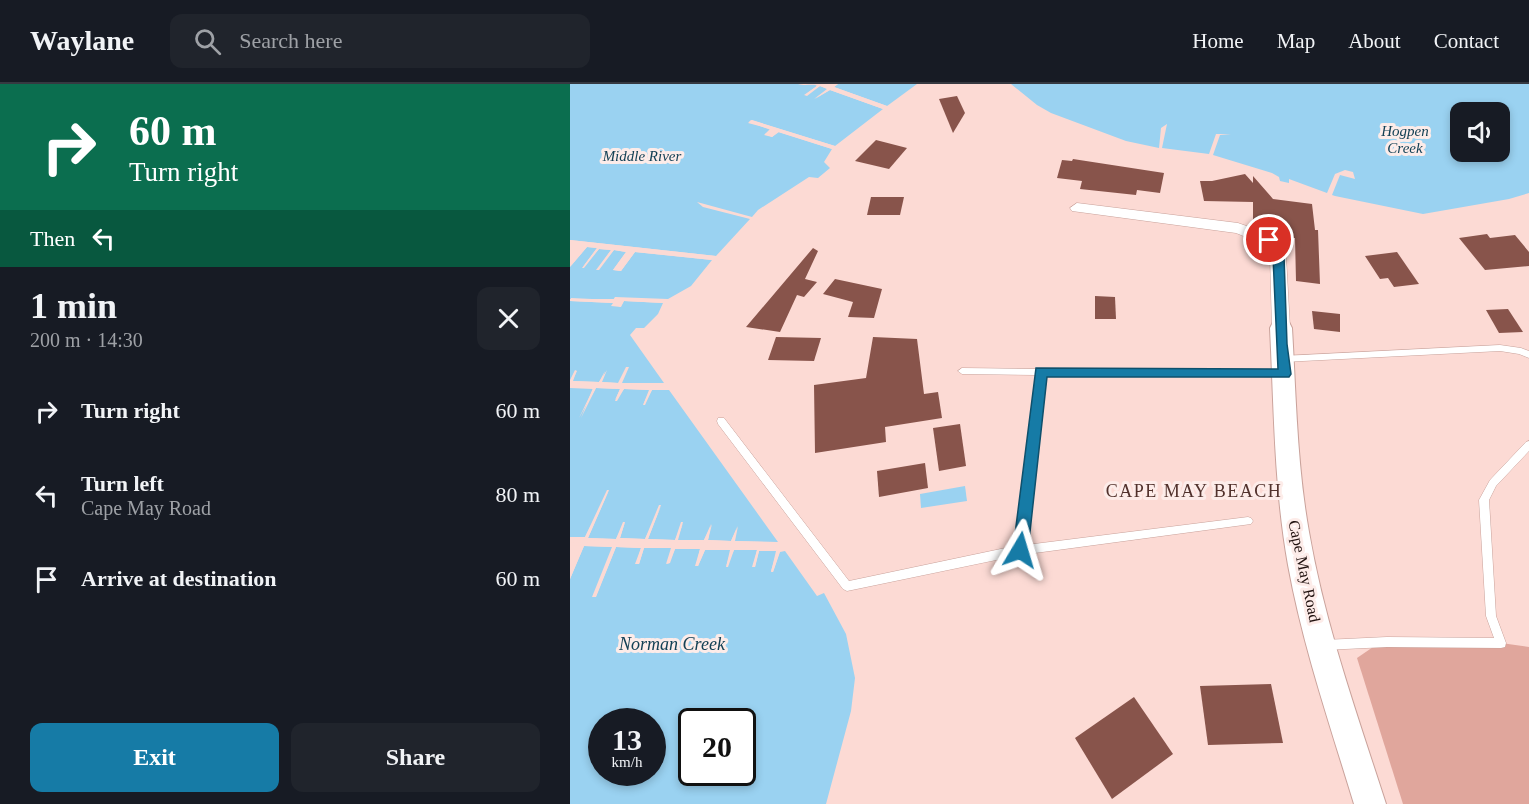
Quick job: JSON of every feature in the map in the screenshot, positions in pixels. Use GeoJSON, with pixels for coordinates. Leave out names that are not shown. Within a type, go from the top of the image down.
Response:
{"type":"FeatureCollection","features":[{"type":"Feature","properties":{"kind":"street","name":"Cape May Road"},"geometry":{"type":"LineString","coordinates":[[1077,208],[1238,228],[1269,240],[1276,247],[1289,487],[1296,534],[1321,645],[1370,804]]}},
{"type":"Feature","properties":{"kind":"lane"},"geometry":{"type":"LineString","coordinates":[[962,371],[1041,372],[1284,366],[1500,348],[1521,351],[1529,355]]}},
{"type":"Feature","properties":{"kind":"lane"},"geometry":{"type":"LineString","coordinates":[[1020,550],[1041,372]]}},
{"type":"Feature","properties":{"kind":"lane"},"geometry":{"type":"LineString","coordinates":[[721,421],[847,586],[1020,550],[1248,521]]}},
{"type":"Feature","properties":{"kind":"lane"},"geometry":{"type":"LineString","coordinates":[[1321,645],[1387,642],[1501,644],[1491,616],[1484,500],[1493,483],[1529,445]]}},
{"type":"Feature","properties":{"kind":"shaded area"},"geometry":{"type":"Polygon","coordinates":[[[1501,643],[1529,647],[1529,804],[1403,804],[1357,658],[1376,645],[1501,643]]]}},
{"type":"Feature","properties":{"kind":"water","name":"Middle River"},"geometry":{"type":"Polygon","coordinates":[[[570,84],[818,85],[805,95],[820,86],[828,89],[815,99],[830,90],[883,109],[835,146],[752,120],[749,122],[771,130],[765,134],[772,137],[778,132],[832,149],[824,162],[830,168],[818,178],[809,177],[758,210],[752,217],[697,202],[703,207],[750,219],[716,256],[570,240],[570,84]]]}},
{"type":"Feature","properties":{"kind":"water"},"geometry":{"type":"Polygon","coordinates":[[[838,84],[917,84],[887,106],[834,87],[838,84]]]}},
{"type":"Feature","properties":{"kind":"water","name":"Hogpen Creek"},"geometry":{"type":"Polygon","coordinates":[[[1011,84],[1529,84],[1529,193],[1509,199],[1423,214],[1332,195],[1340,175],[1355,179],[1353,172],[1345,170],[1335,174],[1327,193],[1289,179],[1289,183],[1280,181],[1279,177],[1272,173],[1213,155],[1220,135],[1231,134],[1216,134],[1209,154],[1162,148],[1167,124],[1161,128],[1159,148],[1126,141],[1051,113],[1011,84]]]}},
{"type":"Feature","properties":{"kind":"water"},"geometry":{"type":"Polygon","coordinates":[[[587,247],[597,248],[582,268],[599,249],[611,250],[597,270],[614,250],[626,252],[613,270],[621,271],[635,252],[712,260],[691,286],[668,299],[570,299],[570,267],[587,247]]]}},
{"type":"Feature","properties":{"kind":"water"},"geometry":{"type":"Polygon","coordinates":[[[570,301],[613,303],[620,307],[624,301],[663,303],[658,314],[644,328],[636,328],[630,335],[664,383],[621,383],[628,367],[619,383],[601,382],[605,371],[599,382],[572,381],[577,371],[575,370],[570,380],[570,301]]]}},
{"type":"Feature","properties":{"kind":"water"},"geometry":{"type":"Polygon","coordinates":[[[570,388],[593,388],[581,418],[596,388],[620,389],[615,400],[624,389],[650,390],[643,405],[652,390],[669,390],[778,542],[734,541],[737,527],[731,541],[708,540],[711,524],[704,540],[677,540],[683,523],[675,540],[648,539],[661,506],[645,539],[620,538],[625,522],[616,539],[588,538],[609,490],[585,537],[570,537],[570,388]]]}},
{"type":"Feature","properties":{"kind":"water"},"geometry":{"type":"Polygon","coordinates":[[[965,486],[967,501],[921,508],[920,494],[965,486]]]}},
{"type":"Feature","properties":{"kind":"water","name":"Norman Creek"},"geometry":{"type":"Polygon","coordinates":[[[584,546],[613,547],[593,597],[596,596],[616,547],[641,548],[636,564],[639,564],[644,548],[672,548],[667,564],[670,563],[675,549],[700,549],[696,566],[705,550],[731,550],[726,567],[734,550],[757,550],[753,567],[755,567],[759,551],[777,551],[771,571],[773,572],[780,551],[785,551],[817,596],[824,593],[846,634],[855,678],[851,711],[826,804],[570,804],[570,579],[584,546]]]}},
{"type":"Feature","properties":{"kind":"pier"},"geometry":{"type":"Polygon","coordinates":[[[814,84],[831,86],[838,84],[834,87],[887,106],[883,109],[830,90],[814,99],[827,89],[820,86],[807,96],[804,95],[817,86],[814,84]]]}},
{"type":"Feature","properties":{"kind":"pier"},"geometry":{"type":"Polygon","coordinates":[[[751,120],[835,146],[832,149],[779,132],[772,137],[764,135],[770,129],[748,123],[751,120]]]}},
{"type":"Feature","properties":{"kind":"pier"},"geometry":{"type":"Polygon","coordinates":[[[570,240],[716,256],[712,260],[635,252],[621,271],[613,270],[626,252],[614,250],[599,270],[596,270],[611,250],[599,249],[582,268],[597,248],[587,247],[570,267],[584,247],[570,246],[570,240]]]}},
{"type":"Feature","properties":{"kind":"pier"},"geometry":{"type":"Polygon","coordinates":[[[615,297],[668,299],[663,303],[624,301],[621,307],[611,306],[613,303],[570,301],[571,298],[613,300],[615,297]]]}},
{"type":"Feature","properties":{"kind":"pier"},"geometry":{"type":"Polygon","coordinates":[[[626,367],[629,367],[622,383],[664,383],[666,386],[570,383],[577,370],[573,381],[599,382],[607,370],[602,382],[618,383],[626,367]]]}},
{"type":"Feature","properties":{"kind":"pier"},"geometry":{"type":"Polygon","coordinates":[[[570,385],[667,387],[669,390],[652,390],[643,405],[649,390],[624,389],[615,401],[620,389],[596,388],[579,418],[593,389],[570,388],[570,385]]]}},
{"type":"Feature","properties":{"kind":"pier"},"geometry":{"type":"Polygon","coordinates":[[[609,490],[588,538],[616,539],[625,522],[620,538],[645,539],[659,505],[661,505],[648,539],[675,540],[681,522],[683,522],[678,540],[704,540],[712,524],[708,540],[731,541],[738,526],[735,541],[778,542],[780,544],[570,540],[570,537],[585,537],[609,490]]]}},
{"type":"Feature","properties":{"kind":"pier"},"geometry":{"type":"Polygon","coordinates":[[[570,542],[703,548],[783,548],[785,551],[780,552],[773,572],[771,572],[776,551],[759,551],[755,567],[752,567],[757,550],[734,550],[728,567],[726,567],[730,550],[705,550],[698,566],[695,566],[700,549],[675,549],[669,563],[666,564],[671,548],[644,548],[639,564],[635,564],[641,548],[616,547],[596,597],[592,597],[612,547],[584,546],[570,579],[570,571],[581,546],[570,545],[570,542]]]}},
{"type":"Feature","properties":{"kind":"building"},"geometry":{"type":"Polygon","coordinates":[[[957,96],[965,113],[953,133],[939,99],[957,96]]]}},
{"type":"Feature","properties":{"kind":"building"},"geometry":{"type":"Polygon","coordinates":[[[876,140],[907,148],[889,169],[855,161],[876,140]]]}},
{"type":"Feature","properties":{"kind":"building"},"geometry":{"type":"Polygon","coordinates":[[[1073,159],[1164,173],[1160,193],[1137,190],[1136,195],[1080,189],[1082,181],[1057,178],[1062,160],[1072,161],[1073,159]]]}},
{"type":"Feature","properties":{"kind":"building"},"geometry":{"type":"Polygon","coordinates":[[[1245,174],[1253,183],[1253,176],[1273,199],[1312,204],[1315,230],[1318,230],[1320,284],[1296,281],[1295,238],[1289,238],[1289,226],[1253,220],[1253,202],[1204,201],[1200,181],[1212,181],[1245,174]]]}},
{"type":"Feature","properties":{"kind":"building"},"geometry":{"type":"Polygon","coordinates":[[[871,197],[904,197],[900,215],[867,215],[871,197]]]}},
{"type":"Feature","properties":{"kind":"building"},"geometry":{"type":"Polygon","coordinates":[[[1487,234],[1490,238],[1515,235],[1529,252],[1529,266],[1485,270],[1459,238],[1487,234]]]}},
{"type":"Feature","properties":{"kind":"building"},"geometry":{"type":"Polygon","coordinates":[[[813,248],[818,251],[805,279],[817,282],[804,297],[797,295],[780,332],[746,327],[813,248]]]}},
{"type":"Feature","properties":{"kind":"building"},"geometry":{"type":"Polygon","coordinates":[[[1397,252],[1419,284],[1394,287],[1388,278],[1380,279],[1365,256],[1397,252]]]}},
{"type":"Feature","properties":{"kind":"building"},"geometry":{"type":"Polygon","coordinates":[[[835,279],[882,289],[874,318],[848,317],[853,302],[823,294],[835,279]]]}},
{"type":"Feature","properties":{"kind":"building"},"geometry":{"type":"Polygon","coordinates":[[[1095,296],[1115,297],[1116,319],[1095,319],[1095,296]]]}},
{"type":"Feature","properties":{"kind":"building"},"geometry":{"type":"Polygon","coordinates":[[[1508,309],[1523,332],[1499,333],[1486,310],[1508,309]]]}},
{"type":"Feature","properties":{"kind":"building"},"geometry":{"type":"Polygon","coordinates":[[[1312,311],[1340,314],[1340,332],[1314,329],[1312,311]]]}},
{"type":"Feature","properties":{"kind":"building"},"geometry":{"type":"Polygon","coordinates":[[[776,337],[821,338],[814,361],[768,360],[776,337]]]}},
{"type":"Feature","properties":{"kind":"building"},"geometry":{"type":"Polygon","coordinates":[[[873,337],[917,339],[924,394],[938,392],[942,418],[885,427],[886,442],[815,453],[814,385],[866,378],[873,337]]]}},
{"type":"Feature","properties":{"kind":"building"},"geometry":{"type":"Polygon","coordinates":[[[960,424],[966,466],[939,471],[933,428],[960,424]]]}},
{"type":"Feature","properties":{"kind":"building"},"geometry":{"type":"Polygon","coordinates":[[[925,463],[928,488],[879,497],[877,471],[925,463]]]}},
{"type":"Feature","properties":{"kind":"building"},"geometry":{"type":"Polygon","coordinates":[[[1271,684],[1283,743],[1208,745],[1200,686],[1271,684]]]}},
{"type":"Feature","properties":{"kind":"building"},"geometry":{"type":"Polygon","coordinates":[[[1134,697],[1173,754],[1112,799],[1075,738],[1134,697]]]}},
{"type":"Feature","properties":{"kind":"district","name":"CAPE MAY BEACH"},"geometry":{"type":"Point","coordinates":[1194,491]}},
{"type":"Feature","properties":{"kind":"route"},"geometry":{"type":"LineString","coordinates":[[1020,550],[1041,372],[1285,374],[1281,344],[1278,256],[1276,247],[1269,240]]}}]}
